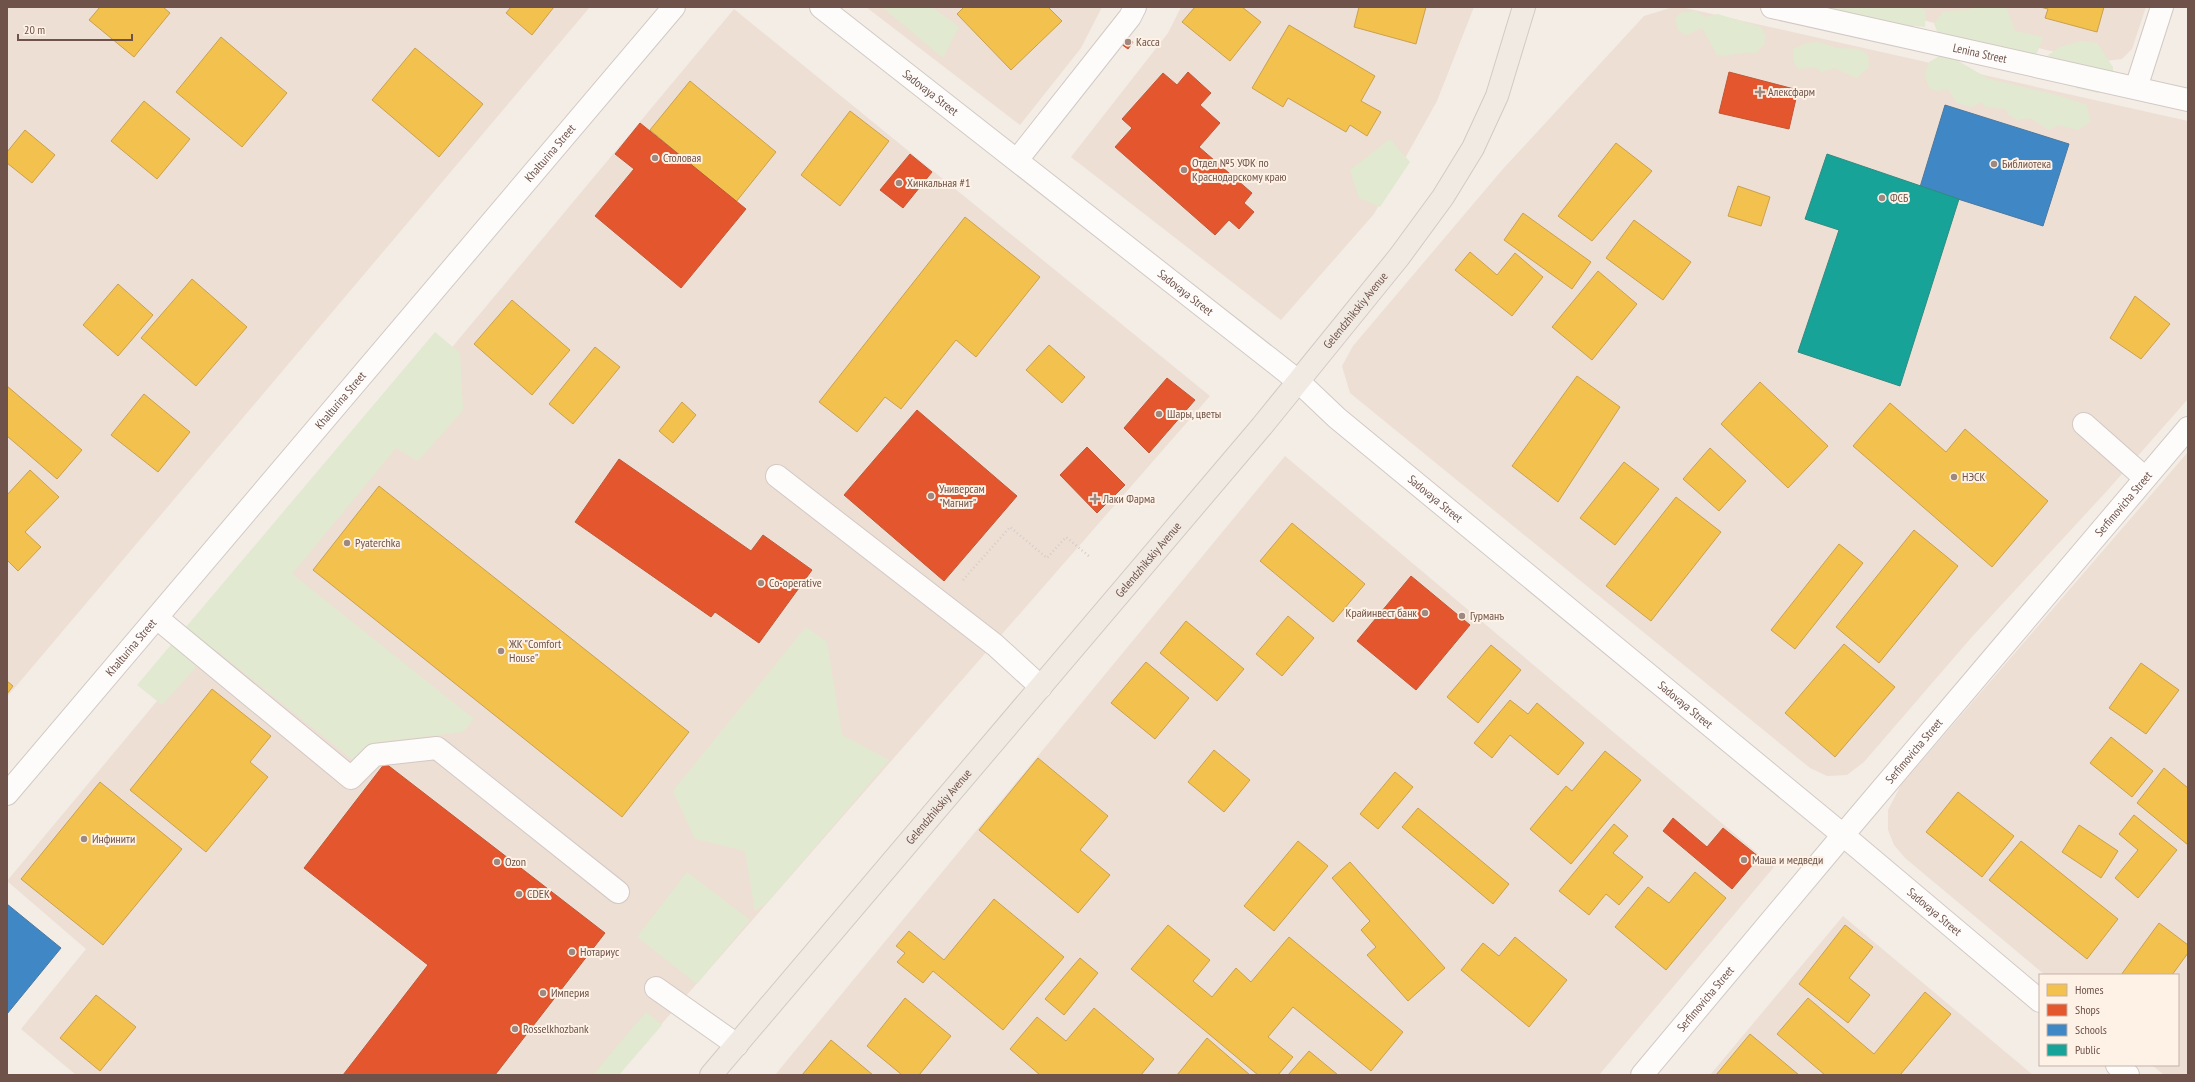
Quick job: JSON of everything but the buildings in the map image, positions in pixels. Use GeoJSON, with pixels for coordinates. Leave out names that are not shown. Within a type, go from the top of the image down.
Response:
{"type":"FeatureCollection","features":[{"type":"Feature","properties":{"kind":"main road","name":"Gelendzhikskiy Avenue"},"geometry":{"type":"LineString","coordinates":[[712,1075],[1298,381],[1399,257],[1443,197],[1473,148],[1497,96],[1524,7]]}},
{"type":"Feature","properties":{"kind":"street","name":"Khalturina Street"},"geometry":{"type":"LineString","coordinates":[[7,794],[674,7]]}},
{"type":"Feature","properties":{"kind":"street","name":"Sadovaya Street"},"geometry":{"type":"LineString","coordinates":[[821,7],[1298,381],[1343,423],[1843,835],[2039,999]]}},
{"type":"Feature","properties":{"kind":"street"},"geometry":{"type":"LineString","coordinates":[[1017,160],[1130,17],[1135,7]]}},
{"type":"Feature","properties":{"kind":"street","name":"Lenina Street"},"geometry":{"type":"LineString","coordinates":[[1772,7],[2188,100]]}},
{"type":"Feature","properties":{"kind":"street"},"geometry":{"type":"LineString","coordinates":[[2136,88],[2162,7]]}},
{"type":"Feature","properties":{"kind":"street"},"geometry":{"type":"LineString","coordinates":[[2084,424],[2145,478]]}},
{"type":"Feature","properties":{"kind":"street","name":"Serfimovicha Street"},"geometry":{"type":"LineString","coordinates":[[1642,1075],[2188,428]]}},
{"type":"Feature","properties":{"kind":"street"},"geometry":{"type":"LineString","coordinates":[[777,476],[995,645],[1041,687]]}},
{"type":"Feature","properties":{"kind":"street"},"geometry":{"type":"LineString","coordinates":[[157,618],[351,778],[374,755],[437,748],[618,892]]}},
{"type":"Feature","properties":{"kind":"street"},"geometry":{"type":"LineString","coordinates":[[656,988],[737,1045]]}},
{"type":"Feature","properties":{"kind":"street"},"geometry":{"type":"LineString","coordinates":[[2118,1066],[2128,1075]]}},
{"type":"Feature","properties":{"kind":"path"},"geometry":{"type":"LineString","coordinates":[[962,583],[1010,527],[1047,558],[1066,537],[1090,557]]}},
{"type":"Feature","properties":{"kind":"shaded area"},"geometry":{"type":"Polygon","coordinates":[[[7,7],[590,7],[7,697],[7,7]]]}},
{"type":"Feature","properties":{"kind":"shaded area"},"geometry":{"type":"Polygon","coordinates":[[[866,7],[1102,7],[1081,48],[1020,125],[866,7]]]}},
{"type":"Feature","properties":{"kind":"shaded area"},"geometry":{"type":"Polygon","coordinates":[[[1181,7],[1474,7],[1437,101],[1374,214],[1281,320],[1071,157],[1168,33],[1181,7]]]}},
{"type":"Feature","properties":{"kind":"shaded area"},"geometry":{"type":"Polygon","coordinates":[[[1673,7],[1681,7],[2188,121],[2188,399],[2106,492],[1971,638],[1864,762],[1847,775],[1827,776],[1810,768],[1350,393],[1342,366],[1353,346],[1502,170],[1644,16],[1673,7]]]}},
{"type":"Feature","properties":{"kind":"shaded area"},"geometry":{"type":"Polygon","coordinates":[[[1868,7],[2146,7],[2132,49],[2122,59],[2097,62],[1868,7]]]}},
{"type":"Feature","properties":{"kind":"shaded area"},"geometry":{"type":"Polygon","coordinates":[[[734,9],[1210,396],[617,1075],[76,1075],[21,1029],[86,949],[7,881],[734,9]]]}},
{"type":"Feature","properties":{"kind":"shaded area"},"geometry":{"type":"Polygon","coordinates":[[[2188,452],[2188,1075],[2164,1075],[2153,1066],[2179,1066],[2179,974],[2044,974],[1905,858],[1894,845],[1888,830],[1888,810],[1901,785],[2188,452]]]}},
{"type":"Feature","properties":{"kind":"shaded area"},"geometry":{"type":"Polygon","coordinates":[[[1285,456],[1774,867],[1599,1075],[775,1075],[1285,456]]]}},
{"type":"Feature","properties":{"kind":"shaded area"},"geometry":{"type":"Polygon","coordinates":[[[1843,916],[2033,1075],[1710,1075],[1843,916]]]}},
{"type":"Feature","properties":{"kind":"green space"},"geometry":{"type":"Polygon","coordinates":[[[882,7],[932,7],[959,27],[943,58],[882,7]]]}},
{"type":"Feature","properties":{"kind":"green space"},"geometry":{"type":"Polygon","coordinates":[[[1793,7],[1919,7],[1926,11],[1925,27],[1914,26],[1898,34],[1793,7]]]}},
{"type":"Feature","properties":{"kind":"green space"},"geometry":{"type":"Polygon","coordinates":[[[1977,7],[2006,7],[2015,31],[2043,37],[2037,53],[2029,59],[1941,41],[1934,24],[1943,12],[1973,9],[1977,7]]]}},
{"type":"Feature","properties":{"kind":"green space"},"geometry":{"type":"Polygon","coordinates":[[[1695,11],[1705,17],[1718,14],[1761,27],[1766,36],[1764,45],[1755,54],[1746,53],[1717,55],[1702,28],[1686,35],[1678,30],[1675,19],[1680,13],[1695,11]]]}},
{"type":"Feature","properties":{"kind":"green space"},"geometry":{"type":"Polygon","coordinates":[[[2081,41],[2097,43],[2113,67],[2113,86],[2098,93],[2076,88],[2048,55],[2060,47],[2081,41]]]}},
{"type":"Feature","properties":{"kind":"green space"},"geometry":{"type":"Polygon","coordinates":[[[1819,42],[1837,48],[1859,49],[1868,55],[1869,67],[1857,78],[1835,68],[1821,72],[1815,67],[1798,69],[1794,63],[1793,49],[1807,43],[1819,42]]]}},
{"type":"Feature","properties":{"kind":"green space"},"geometry":{"type":"Polygon","coordinates":[[[1945,53],[1989,79],[2060,96],[2087,105],[2090,122],[2078,130],[2058,125],[2049,130],[2030,118],[2017,120],[2008,114],[2006,109],[1986,107],[1982,102],[1971,107],[1957,103],[1948,89],[1937,91],[1929,88],[1925,75],[1929,62],[1945,53]]]}},
{"type":"Feature","properties":{"kind":"green space"},"geometry":{"type":"Polygon","coordinates":[[[1390,139],[1410,162],[1380,207],[1359,198],[1350,170],[1390,139]]]}},
{"type":"Feature","properties":{"kind":"green space"},"geometry":{"type":"Polygon","coordinates":[[[435,332],[460,353],[463,410],[418,461],[396,448],[292,574],[474,719],[463,732],[372,743],[354,761],[213,648],[162,705],[137,685],[435,332]]]}},
{"type":"Feature","properties":{"kind":"green space"},"geometry":{"type":"Polygon","coordinates":[[[806,627],[827,642],[842,735],[889,760],[767,903],[755,911],[745,851],[695,839],[673,791],[806,627]]]}},
{"type":"Feature","properties":{"kind":"green space"},"geometry":{"type":"Polygon","coordinates":[[[687,872],[750,920],[697,984],[637,937],[687,872]]]}},
{"type":"Feature","properties":{"kind":"green space"},"geometry":{"type":"Polygon","coordinates":[[[646,1012],[662,1025],[619,1075],[593,1075],[646,1012]]]}},
{"type":"Feature","properties":{"kind":"place","name":"Касса"},"geometry":{"type":"Point","coordinates":[1128,42]}},
{"type":"Feature","properties":{"kind":"place","name":"Алексфарм"},"geometry":{"type":"Point","coordinates":[1760,92]}},
{"type":"Feature","properties":{"kind":"place","name":"Столовая"},"geometry":{"type":"Point","coordinates":[655,158]}},
{"type":"Feature","properties":{"kind":"place","name":"Библиотека"},"geometry":{"type":"Point","coordinates":[1994,164]}},
{"type":"Feature","properties":{"kind":"place","name":"Отдел №5 УФК по Краснодарскому краю"},"geometry":{"type":"Point","coordinates":[1184,170]}},
{"type":"Feature","properties":{"kind":"place","name":"Хинкальная #1"},"geometry":{"type":"Point","coordinates":[899,183]}},
{"type":"Feature","properties":{"kind":"place","name":"ФСБ"},"geometry":{"type":"Point","coordinates":[1882,198]}},
{"type":"Feature","properties":{"kind":"place","name":"Шары, цветы"},"geometry":{"type":"Point","coordinates":[1159,414]}},
{"type":"Feature","properties":{"kind":"place","name":"НЭСК"},"geometry":{"type":"Point","coordinates":[1954,477]}},
{"type":"Feature","properties":{"kind":"place","name":"Универсам \"Магнит\""},"geometry":{"type":"Point","coordinates":[931,496]}},
{"type":"Feature","properties":{"kind":"place","name":"Лаки Фарма"},"geometry":{"type":"Point","coordinates":[1095,499]}},
{"type":"Feature","properties":{"kind":"place","name":"Pyaterchka"},"geometry":{"type":"Point","coordinates":[347,543]}},
{"type":"Feature","properties":{"kind":"place","name":"Co-operative"},"geometry":{"type":"Point","coordinates":[761,583]}},
{"type":"Feature","properties":{"kind":"place","name":"Крайинвест банк"},"geometry":{"type":"Point","coordinates":[1425,613]}},
{"type":"Feature","properties":{"kind":"place","name":"Гурманъ"},"geometry":{"type":"Point","coordinates":[1462,616]}},
{"type":"Feature","properties":{"kind":"place","name":"ЖК \"Comfort House\""},"geometry":{"type":"Point","coordinates":[501,651]}},
{"type":"Feature","properties":{"kind":"place","name":"Инфинити"},"geometry":{"type":"Point","coordinates":[84,839]}},
{"type":"Feature","properties":{"kind":"place","name":"Маша и медведи"},"geometry":{"type":"Point","coordinates":[1744,860]}},
{"type":"Feature","properties":{"kind":"place","name":"Ozon"},"geometry":{"type":"Point","coordinates":[497,862]}},
{"type":"Feature","properties":{"kind":"place","name":"CDEK"},"geometry":{"type":"Point","coordinates":[519,894]}},
{"type":"Feature","properties":{"kind":"place","name":"Нотариус"},"geometry":{"type":"Point","coordinates":[572,952]}},
{"type":"Feature","properties":{"kind":"place","name":"Империя"},"geometry":{"type":"Point","coordinates":[543,993]}},
{"type":"Feature","properties":{"kind":"place","name":"Rosselkhozbank"},"geometry":{"type":"Point","coordinates":[515,1029]}}]}
